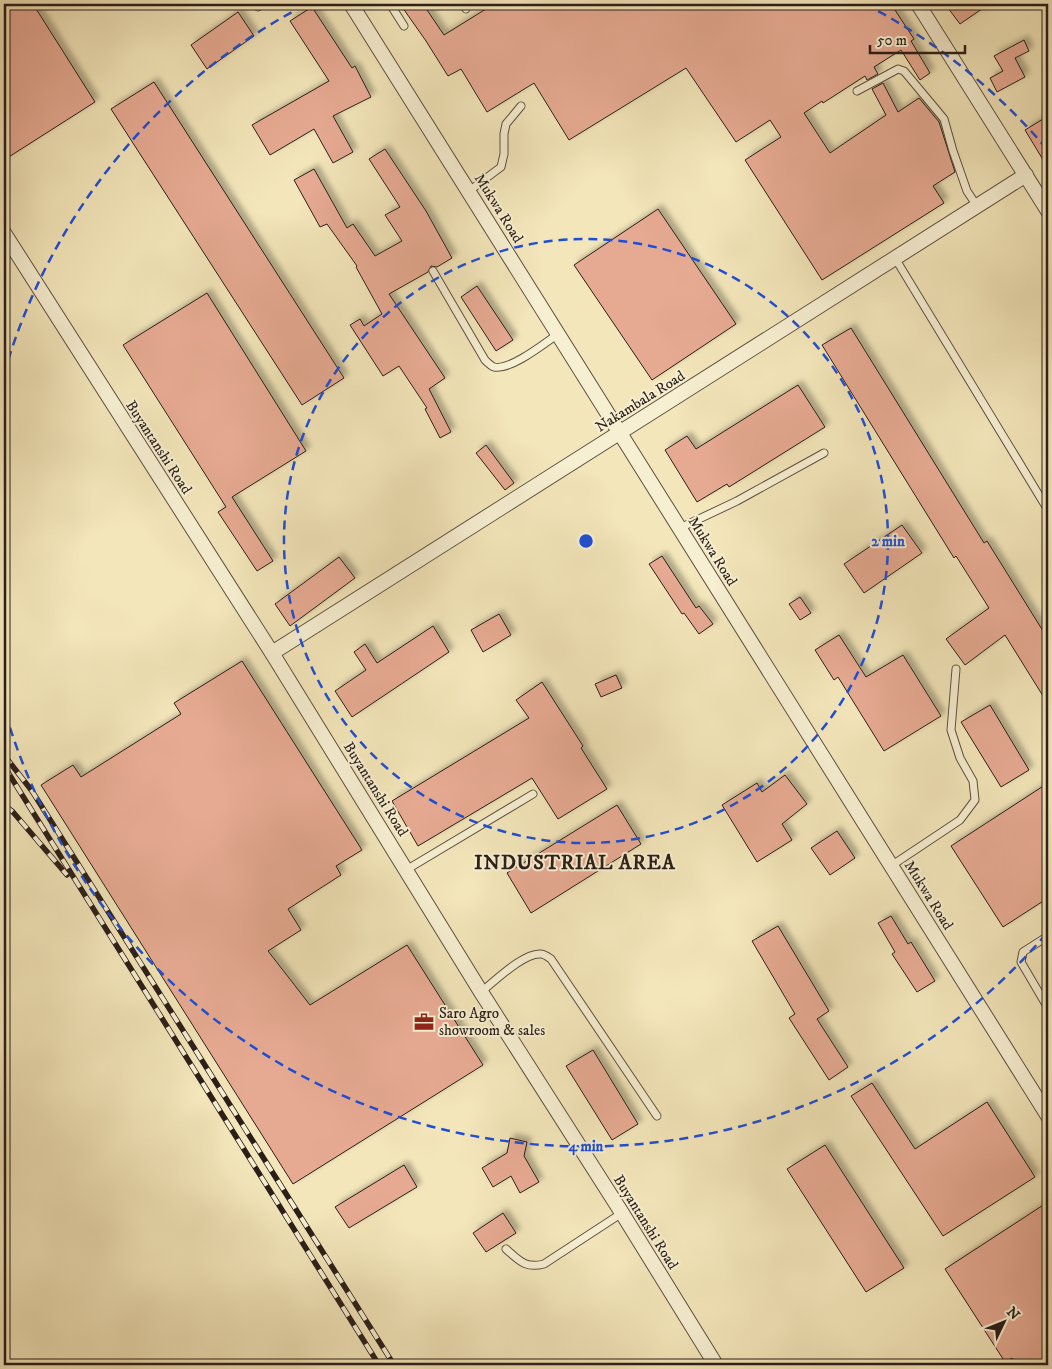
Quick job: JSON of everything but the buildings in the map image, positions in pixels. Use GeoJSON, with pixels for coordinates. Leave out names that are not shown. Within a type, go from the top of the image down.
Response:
{"type":"FeatureCollection","features":[{"type":"Feature","properties":{"kind":"street"},"geometry":{"type":"LineString","coordinates":[[918,4],[1048,211]]}},
{"type":"Feature","properties":{"kind":"street","name":"Mukwa Road"},"geometry":{"type":"LineString","coordinates":[[356,5],[558,334],[1048,1116]]}},
{"type":"Feature","properties":{"kind":"street","name":"Nakambala Road"},"geometry":{"type":"LineString","coordinates":[[272,653],[1026,175]]}},
{"type":"Feature","properties":{"kind":"street","name":"Buyantanshi Road"},"geometry":{"type":"LineString","coordinates":[[4,233],[272,653],[481,992],[716,1365]]}},
{"type":"Feature","properties":{"kind":"lane"},"geometry":{"type":"LineString","coordinates":[[390,4],[404,26]]}},
{"type":"Feature","properties":{"kind":"lane"},"geometry":{"type":"LineString","coordinates":[[857,91],[898,69],[904,71],[944,119],[967,191],[977,206]]}},
{"type":"Feature","properties":{"kind":"lane"},"geometry":{"type":"LineString","coordinates":[[469,191],[501,167],[506,124],[521,106]]}},
{"type":"Feature","properties":{"kind":"lane"},"geometry":{"type":"LineString","coordinates":[[895,258],[1048,510]]}},
{"type":"Feature","properties":{"kind":"lane"},"geometry":{"type":"LineString","coordinates":[[433,271],[485,360],[494,367],[505,367],[521,359],[558,334]]}},
{"type":"Feature","properties":{"kind":"lane"},"geometry":{"type":"LineString","coordinates":[[680,528],[737,501],[824,453]]}},
{"type":"Feature","properties":{"kind":"lane"},"geometry":{"type":"LineString","coordinates":[[891,866],[960,820],[975,800],[973,781],[960,758],[951,730],[956,669]]}},
{"type":"Feature","properties":{"kind":"lane"},"geometry":{"type":"LineString","coordinates":[[406,870],[533,794]]}},
{"type":"Feature","properties":{"kind":"lane"},"geometry":{"type":"LineString","coordinates":[[1048,936],[1023,952],[1021,962],[1048,1008]]}},
{"type":"Feature","properties":{"kind":"lane"},"geometry":{"type":"LineString","coordinates":[[481,992],[510,968],[531,955],[542,954],[552,959],[657,1116]]}},
{"type":"Feature","properties":{"kind":"lane"},"geometry":{"type":"LineString","coordinates":[[506,1249],[522,1263],[534,1267],[544,1264],[622,1213]]}},
{"type":"Feature","properties":{"kind":"railway"},"geometry":{"type":"LineString","coordinates":[[4,755],[32,791],[394,1365]]}},
{"type":"Feature","properties":{"kind":"railway"},"geometry":{"type":"LineString","coordinates":[[4,766],[379,1365]]}},
{"type":"Feature","properties":{"kind":"railway"},"geometry":{"type":"LineString","coordinates":[[4,805],[13,812],[67,875]]}},
{"type":"Feature","properties":{"kind":"place","name":"Saro Agro showroom & sales"},"geometry":{"type":"Point","coordinates":[424,1022]}},
{"type":"Feature","properties":{"kind":"district","name":"INDUSTRIAL AREA"},"geometry":{"type":"Point","coordinates":[575,862]}}]}
